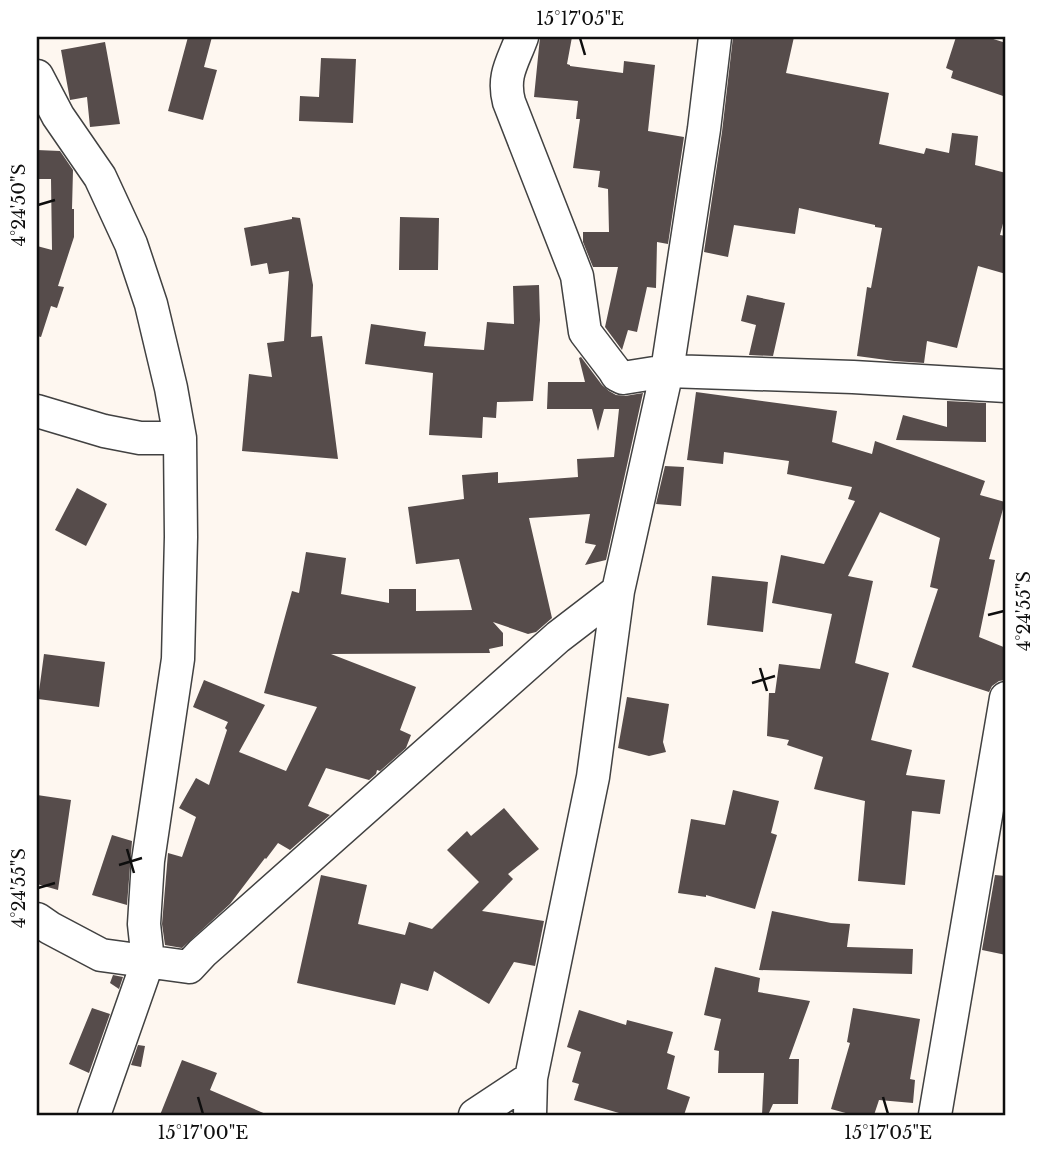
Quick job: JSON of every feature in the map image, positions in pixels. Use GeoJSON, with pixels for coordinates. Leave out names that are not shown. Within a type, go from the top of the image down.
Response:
{"type":"FeatureCollection","features":[{"type":"Feature","properties":{"kind":"street"},"geometry":{"type":"LineString","coordinates":[[522,37],[507,73],[505,88],[577,276],[585,332],[617,375],[623,378],[667,370],[1006,386]]}},
{"type":"Feature","properties":{"kind":"street"},"geometry":{"type":"LineString","coordinates":[[530,1115],[531,1078],[593,777],[618,591],[667,370],[704,129],[715,37]]}},
{"type":"Feature","properties":{"kind":"street"},"geometry":{"type":"LineString","coordinates":[[37,76],[58,116],[100,177],[131,244],[151,304],[180,438],[178,659],[148,861],[144,924],[148,961],[94,1115]]}},
{"type":"Feature","properties":{"kind":"street"},"geometry":{"type":"LineString","coordinates":[[37,411],[104,431],[140,438],[180,438]]}},
{"type":"Feature","properties":{"kind":"street"},"geometry":{"type":"LineString","coordinates":[[37,919],[101,955],[189,967],[549,646],[618,591]]}},
{"type":"Feature","properties":{"kind":"street"},"geometry":{"type":"LineString","coordinates":[[935,1115],[1006,698]]}},
{"type":"Feature","properties":{"kind":"street"},"geometry":{"type":"LineString","coordinates":[[475,1115],[531,1078]]}},
{"type":"Feature","properties":{"kind":"building"},"geometry":{"type":"Polygon","coordinates":[[[188,37],[212,37],[204,67],[217,70],[203,120],[168,111],[188,37]]]}},
{"type":"Feature","properties":{"kind":"building"},"geometry":{"type":"Polygon","coordinates":[[[540,37],[572,37],[567,64],[570,66],[623,73],[624,61],[655,65],[648,131],[684,137],[668,244],[657,242],[656,288],[647,287],[637,332],[628,330],[622,350],[605,327],[618,267],[593,267],[583,242],[583,232],[609,232],[608,189],[598,187],[600,171],[573,168],[580,119],[576,119],[578,101],[534,97],[540,37]]]}},
{"type":"Feature","properties":{"kind":"building"},"geometry":{"type":"Polygon","coordinates":[[[733,37],[794,37],[786,73],[889,93],[879,144],[924,154],[926,148],[949,153],[952,133],[978,136],[975,165],[1006,173],[1006,212],[1000,235],[1006,236],[1006,274],[978,266],[957,348],[927,341],[924,363],[857,356],[867,287],[871,288],[882,228],[875,225],[799,208],[795,234],[734,225],[728,257],[704,252],[733,37]]]}},
{"type":"Feature","properties":{"kind":"building"},"geometry":{"type":"Polygon","coordinates":[[[956,37],[987,37],[1006,43],[1006,97],[951,78],[953,71],[946,68],[956,37]]]}},
{"type":"Feature","properties":{"kind":"building"},"geometry":{"type":"Polygon","coordinates":[[[105,42],[120,124],[90,127],[87,97],[70,100],[61,50],[105,42]]]}},
{"type":"Feature","properties":{"kind":"building"},"geometry":{"type":"Polygon","coordinates":[[[321,58],[356,59],[353,123],[299,121],[300,96],[319,97],[321,58]]]}},
{"type":"Feature","properties":{"kind":"building"},"geometry":{"type":"Polygon","coordinates":[[[37,150],[60,151],[73,170],[74,209],[74,237],[58,286],[64,287],[57,308],[51,306],[41,337],[37,336],[37,246],[52,250],[51,179],[37,179],[37,150]]]}},
{"type":"Feature","properties":{"kind":"building"},"geometry":{"type":"Polygon","coordinates":[[[292,217],[300,218],[313,285],[311,337],[322,336],[338,459],[242,451],[249,374],[272,377],[267,343],[284,341],[289,271],[269,274],[267,263],[251,266],[244,228],[292,217]]]}},
{"type":"Feature","properties":{"kind":"building"},"geometry":{"type":"Polygon","coordinates":[[[400,217],[439,218],[438,270],[399,270],[400,217]]]}},
{"type":"Feature","properties":{"kind":"building"},"geometry":{"type":"Polygon","coordinates":[[[539,285],[540,320],[533,401],[497,402],[496,418],[483,417],[482,438],[429,435],[433,373],[365,364],[371,324],[426,332],[424,346],[484,350],[487,322],[514,324],[513,286],[539,285]]]}},
{"type":"Feature","properties":{"kind":"building"},"geometry":{"type":"Polygon","coordinates":[[[747,295],[785,303],[773,356],[749,355],[756,325],[741,321],[747,295]]]}},
{"type":"Feature","properties":{"kind":"building"},"geometry":{"type":"Polygon","coordinates":[[[581,357],[609,391],[625,396],[643,393],[606,560],[585,565],[596,545],[585,543],[590,514],[529,518],[552,618],[536,632],[528,634],[493,622],[503,633],[503,646],[489,649],[490,653],[331,654],[416,687],[400,730],[411,735],[406,748],[380,771],[377,770],[369,780],[326,768],[308,806],[330,815],[290,850],[278,843],[230,904],[182,948],[165,945],[162,924],[168,853],[182,857],[196,817],[179,808],[196,778],[209,785],[227,730],[225,728],[228,722],[193,707],[204,680],[265,705],[239,752],[286,771],[317,707],[264,693],[292,591],[299,593],[306,552],[346,558],[341,594],[389,603],[389,589],[416,589],[416,611],[472,610],[459,559],[416,564],[408,507],[464,499],[462,475],[498,472],[498,483],[578,477],[577,459],[614,457],[619,409],[604,409],[598,431],[592,409],[547,409],[548,382],[585,382],[579,358],[581,357]]]}},
{"type":"Feature","properties":{"kind":"building"},"geometry":{"type":"Polygon","coordinates":[[[696,392],[837,411],[832,442],[872,454],[875,441],[985,481],[980,495],[1005,502],[989,559],[995,560],[979,637],[1006,648],[1006,680],[999,681],[989,692],[912,667],[938,589],[930,587],[940,538],[880,512],[848,576],[873,581],[855,663],[889,673],[871,740],[912,750],[906,775],[945,780],[940,814],[912,811],[905,885],[858,881],[865,801],[814,789],[823,757],[787,745],[789,740],[767,736],[769,693],[775,693],[779,664],[820,669],[832,614],[772,603],[781,555],[824,564],[855,501],[848,499],[852,487],[787,474],[789,461],[724,452],[723,464],[687,460],[696,392]]]}},
{"type":"Feature","properties":{"kind":"building"},"geometry":{"type":"Polygon","coordinates":[[[947,401],[986,403],[986,442],[896,440],[903,415],[947,427],[947,401]]]}},
{"type":"Feature","properties":{"kind":"building"},"geometry":{"type":"Polygon","coordinates":[[[665,466],[684,467],[681,506],[656,504],[665,466]]]}},
{"type":"Feature","properties":{"kind":"building"},"geometry":{"type":"Polygon","coordinates":[[[77,488],[107,504],[86,546],[55,530],[77,488]]]}},
{"type":"Feature","properties":{"kind":"building"},"geometry":{"type":"Polygon","coordinates":[[[712,576],[768,582],[763,632],[707,625],[712,576]]]}},
{"type":"Feature","properties":{"kind":"building"},"geometry":{"type":"Polygon","coordinates":[[[44,654],[105,662],[99,707],[38,699],[44,654]]]}},
{"type":"Feature","properties":{"kind":"building"},"geometry":{"type":"Polygon","coordinates":[[[627,697],[669,704],[663,742],[666,752],[649,756],[618,748],[627,697]]]}},
{"type":"Feature","properties":{"kind":"building"},"geometry":{"type":"Polygon","coordinates":[[[733,790],[779,801],[771,833],[777,835],[755,909],[706,895],[678,893],[691,819],[725,825],[733,790]]]}},
{"type":"Feature","properties":{"kind":"building"},"geometry":{"type":"Polygon","coordinates":[[[37,795],[71,800],[58,890],[37,884],[37,795]]]}},
{"type":"Feature","properties":{"kind":"building"},"geometry":{"type":"Polygon","coordinates":[[[504,808],[539,849],[508,874],[513,879],[482,911],[544,921],[535,966],[514,962],[489,1004],[434,971],[428,991],[401,983],[395,1005],[297,983],[321,875],[367,885],[358,924],[405,935],[409,922],[432,929],[479,882],[447,850],[467,831],[471,836],[504,808]]]}},
{"type":"Feature","properties":{"kind":"building"},"geometry":{"type":"Polygon","coordinates":[[[112,835],[132,841],[127,905],[92,895],[112,835]]]}},
{"type":"Feature","properties":{"kind":"building"},"geometry":{"type":"Polygon","coordinates":[[[995,875],[1006,876],[1006,955],[982,950],[995,875]]]}},
{"type":"Feature","properties":{"kind":"building"},"geometry":{"type":"Polygon","coordinates":[[[772,911],[831,923],[850,924],[847,947],[913,949],[912,974],[759,970],[772,911]]]}},
{"type":"Feature","properties":{"kind":"building"},"geometry":{"type":"Polygon","coordinates":[[[715,967],[760,978],[758,992],[810,1001],[789,1059],[799,1059],[798,1104],[773,1104],[768,1115],[762,1115],[764,1073],[718,1073],[719,1051],[714,1050],[721,1019],[704,1015],[715,967]]]}},
{"type":"Feature","properties":{"kind":"building"},"geometry":{"type":"Polygon","coordinates":[[[113,975],[123,977],[119,989],[110,983],[113,975]]]}},
{"type":"Feature","properties":{"kind":"building"},"geometry":{"type":"Polygon","coordinates":[[[92,1008],[110,1014],[89,1073],[69,1064],[92,1008]]]}},
{"type":"Feature","properties":{"kind":"building"},"geometry":{"type":"Polygon","coordinates":[[[853,1008],[920,1019],[910,1079],[915,1080],[913,1103],[879,1100],[874,1115],[853,1115],[831,1109],[850,1043],[847,1042],[853,1008]]]}},
{"type":"Feature","properties":{"kind":"building"},"geometry":{"type":"Polygon","coordinates":[[[579,1010],[626,1025],[627,1020],[673,1032],[667,1053],[675,1056],[667,1089],[690,1097],[684,1115],[626,1115],[574,1100],[579,1084],[572,1082],[581,1052],[567,1047],[579,1010]]]}},
{"type":"Feature","properties":{"kind":"building"},"geometry":{"type":"Polygon","coordinates":[[[138,1045],[145,1046],[141,1067],[131,1065],[138,1045]]]}},
{"type":"Feature","properties":{"kind":"building"},"geometry":{"type":"Polygon","coordinates":[[[182,1060],[217,1073],[210,1090],[268,1115],[160,1115],[182,1060]]]}}]}
